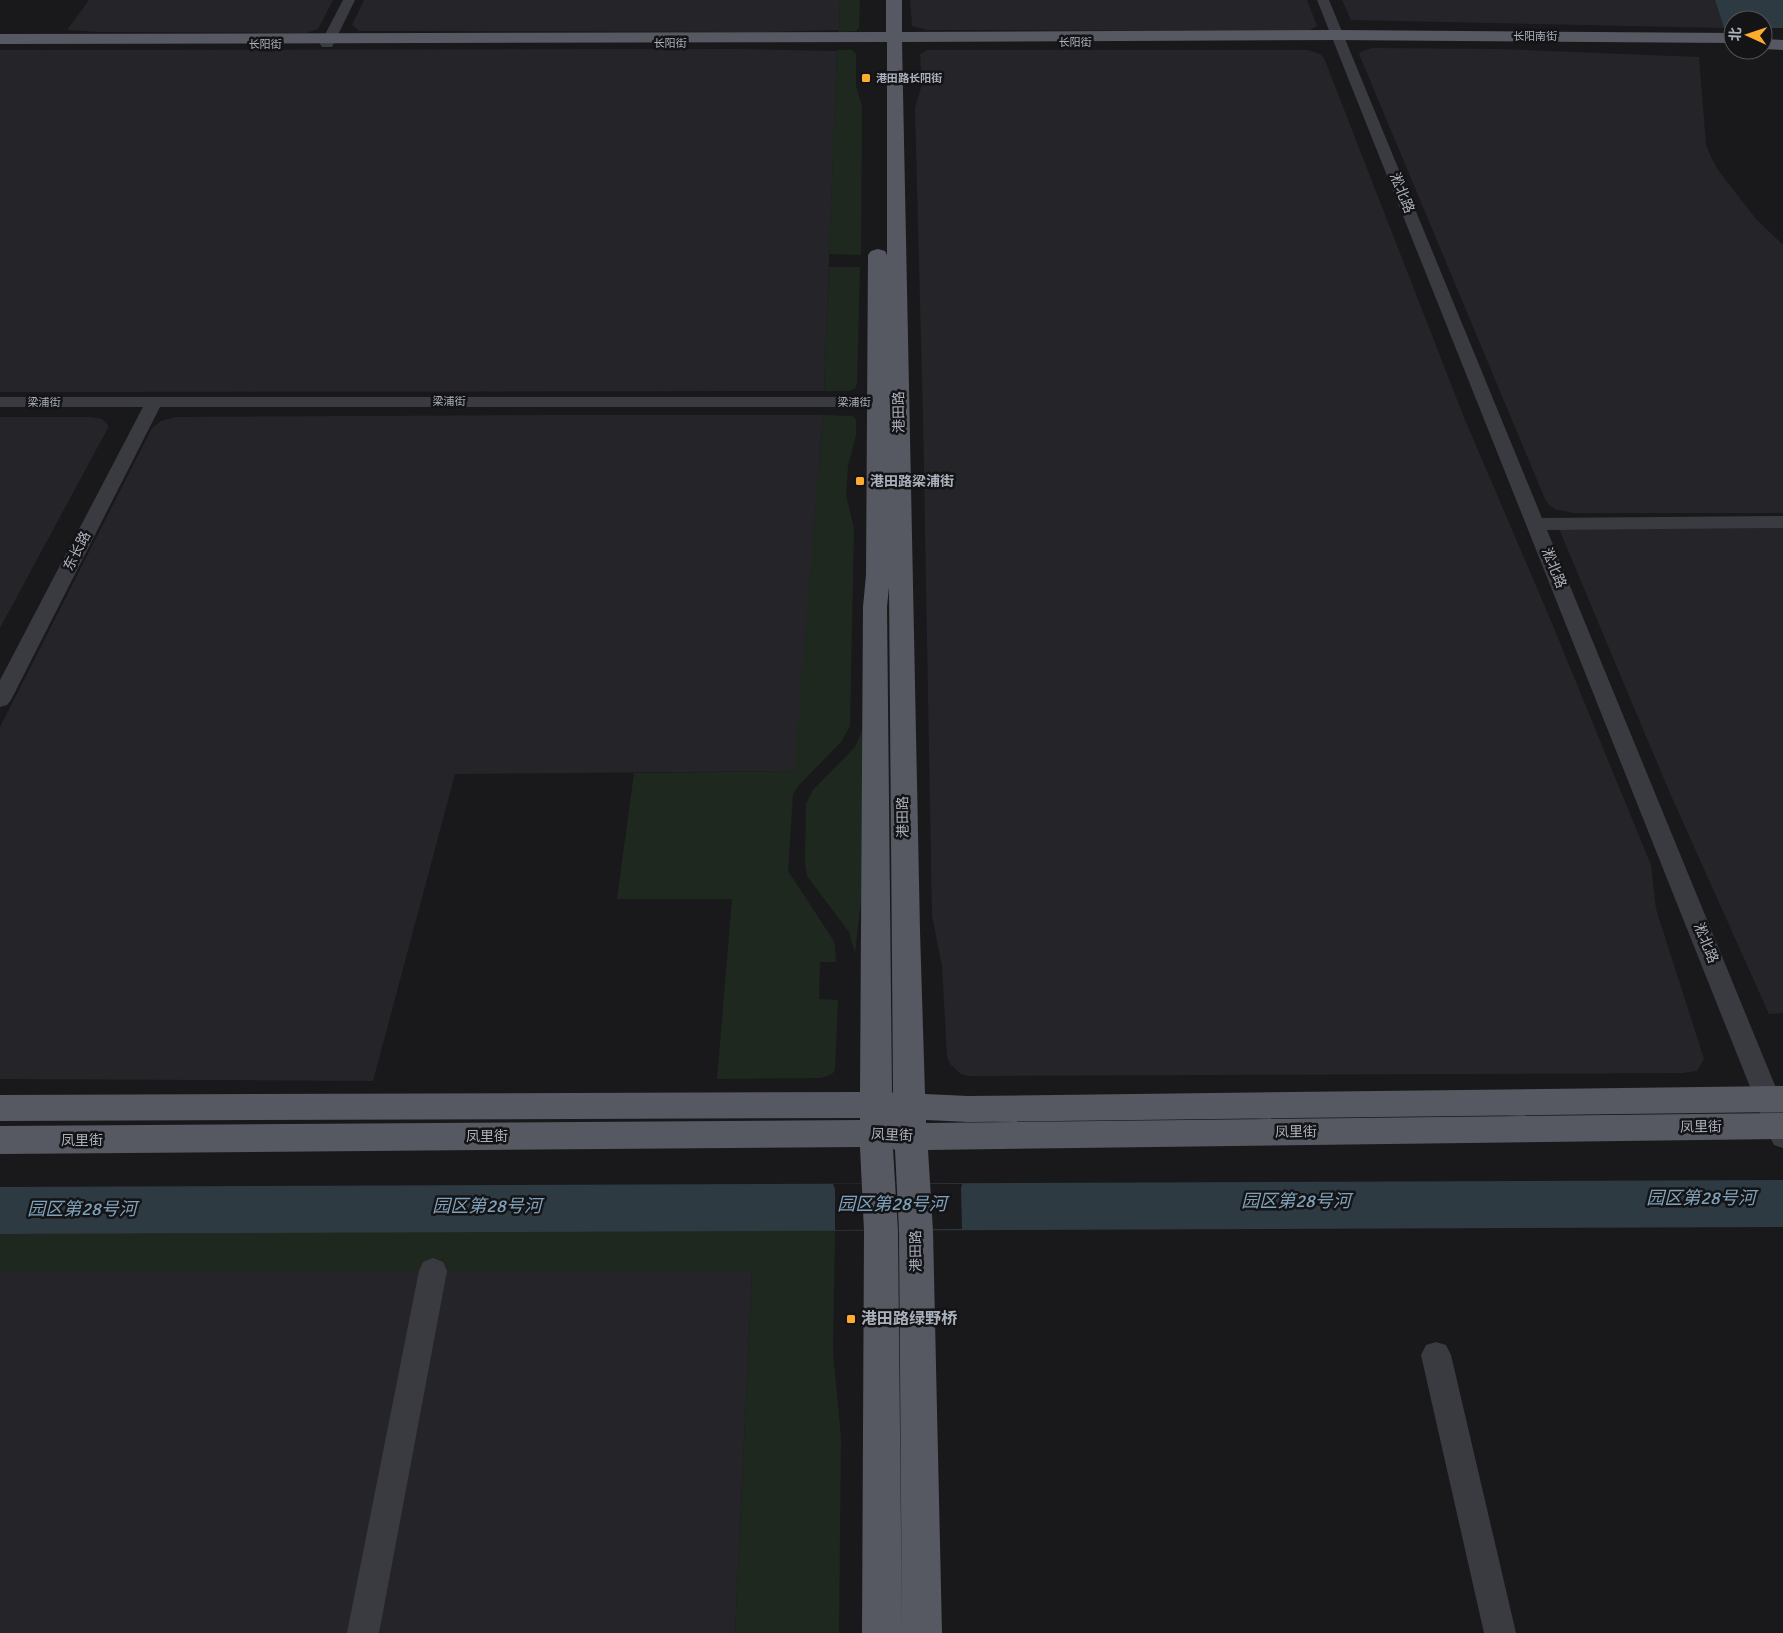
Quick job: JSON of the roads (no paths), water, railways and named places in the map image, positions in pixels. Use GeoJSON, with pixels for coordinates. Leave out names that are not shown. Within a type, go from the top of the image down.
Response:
{"type":"FeatureCollection","features":[{"type":"Feature","properties":{"kind":"main road","name":"港田路"},"geometry":{"type":"LineString","coordinates":[[882,1633],[881,1232],[876,1120],[876,607],[888,402],[885,42],[894,0]]}},
{"type":"Feature","properties":{"kind":"main road","name":"港田路"},"geometry":{"type":"LineString","coordinates":[[878,18],[885,42]]}},
{"type":"Feature","properties":{"kind":"main road","name":"长阳街"},"geometry":{"type":"LineString","coordinates":[[0,39],[885,42],[1339,38]]}},
{"type":"Feature","properties":{"kind":"main road","name":"长阳南街"},"geometry":{"type":"LineString","coordinates":[[1339,38],[1723,38]]}},
{"type":"Feature","properties":{"kind":"main road","name":"长阳南街"},"geometry":{"type":"LineString","coordinates":[[1339,38],[1723,44]]}},
{"type":"Feature","properties":{"kind":"main road","name":"长阳街"},"geometry":{"type":"LineString","coordinates":[[0,44],[328,41]]}},
{"type":"Feature","properties":{"kind":"main road"},"geometry":{"type":"LineString","coordinates":[[879,106],[879,184]]}},
{"type":"Feature","properties":{"kind":"main road","name":"港田路"},"geometry":{"type":"LineString","coordinates":[[878,233],[901,575],[899,607],[909,1122],[916,1231],[922,1633]]}},
{"type":"Feature","properties":{"kind":"main road","name":"凤里街"},"geometry":{"type":"LineString","coordinates":[[0,1108],[909,1122],[1779,1117]]}},
{"type":"Feature","properties":{"kind":"main road","name":"凤里街"},"geometry":{"type":"LineString","coordinates":[[0,1140],[876,1120]]}},
{"type":"Feature","properties":{"kind":"street"},"geometry":{"type":"LineString","coordinates":[[328,41],[349,0]]}},
{"type":"Feature","properties":{"kind":"street","name":"淞北路"},"geometry":{"type":"LineString","coordinates":[[1323,0],[1779,1117]]}},
{"type":"Feature","properties":{"kind":"street","name":"梁浦街"},"geometry":{"type":"LineString","coordinates":[[0,402],[888,402]]}},
{"type":"Feature","properties":{"kind":"street","name":"东长路"},"geometry":{"type":"LineString","coordinates":[[0,700],[154,402]]}},
{"type":"Feature","properties":{"kind":"street"},"geometry":{"type":"LineString","coordinates":[[1537,524],[1783,522]]}},
{"type":"Feature","properties":{"kind":"street"},"geometry":{"type":"LineString","coordinates":[[363,1633],[433,1271]]}},
{"type":"Feature","properties":{"kind":"street"},"geometry":{"type":"LineString","coordinates":[[1436,1355],[1500,1633]]}},
{"type":"Feature","properties":{"kind":"water"},"geometry":{"type":"Polygon","coordinates":[[[1715,0],[1783,0],[1783,28],[1773,28],[1773,10],[1723,10],[1723,25],[1715,0]]]}},
{"type":"Feature","properties":{"kind":"water","name":"园区第28号河"},"geometry":{"type":"Polygon","coordinates":[[[1783,1180],[1783,1227],[0,1234],[0,1187],[1783,1180]]]}},
{"type":"Feature","properties":{"kind":"place","name":"港田路长阳街"},"geometry":{"type":"Point","coordinates":[866,78]}},
{"type":"Feature","properties":{"kind":"place","name":"港田路梁浦街"},"geometry":{"type":"Point","coordinates":[860,481]}},
{"type":"Feature","properties":{"kind":"place","name":"港田路绿野桥"},"geometry":{"type":"Point","coordinates":[851,1319]}}]}
